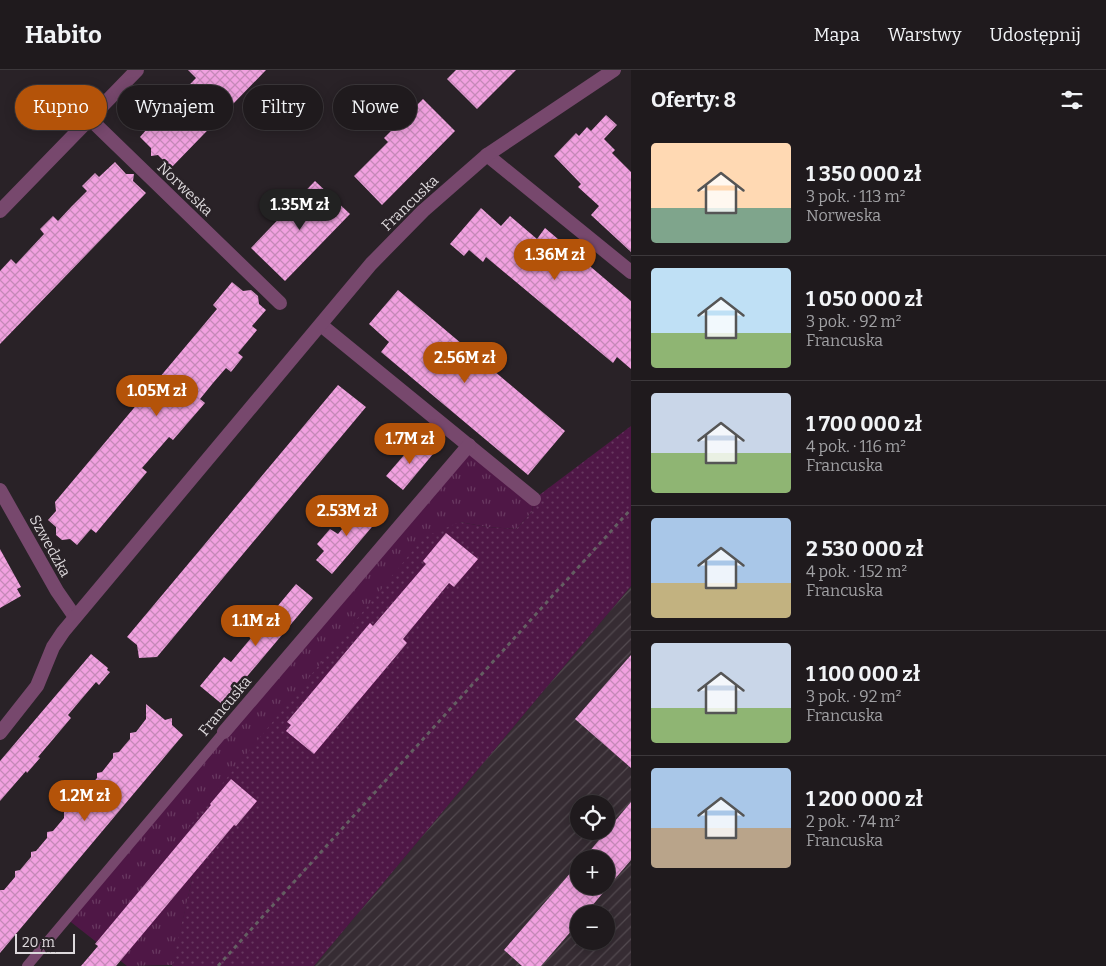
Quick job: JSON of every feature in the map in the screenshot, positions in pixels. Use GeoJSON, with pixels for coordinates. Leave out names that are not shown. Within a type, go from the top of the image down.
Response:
{"type":"FeatureCollection","features":[{"type":"Feature","properties":{"kind":"street"},"geometry":{"type":"LineString","coordinates":[[107,101],[136,70]]}},
{"type":"Feature","properties":{"kind":"street","name":"Francuska"},"geometry":{"type":"LineString","coordinates":[[0,733],[32,693],[57,639],[372,264],[417,218],[487,155],[614,70]]}},
{"type":"Feature","properties":{"kind":"street"},"geometry":{"type":"LineString","coordinates":[[0,211],[79,130]]}},
{"type":"Feature","properties":{"kind":"street","name":"Norweska"},"geometry":{"type":"LineString","coordinates":[[101,130],[280,303]]}},
{"type":"Feature","properties":{"kind":"street"},"geometry":{"type":"LineString","coordinates":[[487,155],[631,272]]}},
{"type":"Feature","properties":{"kind":"street"},"geometry":{"type":"LineString","coordinates":[[321,325],[534,499]]}},
{"type":"Feature","properties":{"kind":"street","name":"Francuska"},"geometry":{"type":"LineString","coordinates":[[224,732],[469,445]]}},
{"type":"Feature","properties":{"kind":"street","name":"Szwedzka"},"geometry":{"type":"LineString","coordinates":[[0,490],[57,591],[76,616]]}},
{"type":"Feature","properties":{"kind":"lane","name":"Francuska"},"geometry":{"type":"LineString","coordinates":[[27,966],[224,732]]}},
{"type":"Feature","properties":{"kind":"path"},"geometry":{"type":"LineString","coordinates":[[218,966],[631,509]]}},
{"type":"Feature","properties":{"kind":"shaded area"},"geometry":{"type":"Polygon","coordinates":[[[631,586],[631,966],[314,966],[631,586]]]}},
{"type":"Feature","properties":{"kind":"green space"},"geometry":{"type":"Polygon","coordinates":[[[631,426],[631,586],[314,966],[172,966],[195,866],[187,830],[226,779],[424,537],[460,522],[487,527],[516,529],[532,512],[534,499],[631,426]]]}},
{"type":"Feature","properties":{"kind":"green space"},"geometry":{"type":"Polygon","coordinates":[[[469,445],[534,499],[532,512],[516,529],[487,527],[460,522],[195,866],[173,965],[127,966],[67,919],[469,445]]]}},
{"type":"Feature","properties":{"kind":"building"},"geometry":{"type":"Polygon","coordinates":[[[188,70],[266,70],[251,85],[243,85],[243,94],[233,104],[233,85],[189,85],[196,78],[188,70]]]}},
{"type":"Feature","properties":{"kind":"building"},"geometry":{"type":"Polygon","coordinates":[[[456,70],[516,70],[477,109],[447,79],[456,70]]]}},
{"type":"Feature","properties":{"kind":"building"},"geometry":{"type":"Polygon","coordinates":[[[423,99],[455,131],[382,205],[354,176],[388,142],[384,138],[392,130],[417,130],[417,105],[423,99]]]}},
{"type":"Feature","properties":{"kind":"building"},"geometry":{"type":"Polygon","coordinates":[[[606,115],[617,125],[604,139],[615,150],[612,153],[631,172],[631,252],[591,215],[599,206],[578,187],[581,184],[554,156],[576,133],[579,136],[587,127],[591,131],[606,115]]]}},
{"type":"Feature","properties":{"kind":"building"},"geometry":{"type":"Polygon","coordinates":[[[146,130],[208,130],[171,168],[158,155],[151,156],[151,148],[140,137],[146,130]]]}},
{"type":"Feature","properties":{"kind":"building"},"geometry":{"type":"Polygon","coordinates":[[[115,162],[126,174],[134,174],[133,181],[146,193],[0,344],[0,271],[11,259],[16,264],[44,234],[40,229],[53,216],[58,221],[87,191],[82,186],[95,173],[99,177],[115,162]]]}},
{"type":"Feature","properties":{"kind":"building"},"geometry":{"type":"Polygon","coordinates":[[[315,181],[350,214],[285,281],[251,248],[315,181]]]}},
{"type":"Feature","properties":{"kind":"building"},"geometry":{"type":"Polygon","coordinates":[[[481,208],[501,226],[510,216],[537,239],[545,228],[631,301],[631,369],[617,357],[613,363],[486,257],[483,262],[469,250],[464,256],[450,244],[481,208]]]}},
{"type":"Feature","properties":{"kind":"building"},"geometry":{"type":"Polygon","coordinates":[[[232,282],[243,291],[251,290],[258,296],[259,304],[266,310],[252,326],[257,330],[238,353],[243,357],[231,372],[226,368],[200,399],[205,403],[173,440],[169,437],[142,468],[147,472],[96,533],[91,529],[77,545],[70,539],[62,540],[56,535],[56,527],[48,520],[56,511],[55,502],[217,309],[213,305],[232,282]]]}},
{"type":"Feature","properties":{"kind":"building"},"geometry":{"type":"Polygon","coordinates":[[[398,290],[565,431],[528,475],[381,352],[389,342],[369,324],[398,290]]]}},
{"type":"Feature","properties":{"kind":"building"},"geometry":{"type":"Polygon","coordinates":[[[338,385],[366,407],[157,657],[139,658],[137,645],[127,637],[338,385]]]}},
{"type":"Feature","properties":{"kind":"building"},"geometry":{"type":"Polygon","coordinates":[[[417,440],[433,454],[403,490],[386,476],[417,440]]]}},
{"type":"Feature","properties":{"kind":"building"},"geometry":{"type":"Polygon","coordinates":[[[366,500],[383,514],[332,574],[316,560],[324,551],[317,544],[330,529],[338,534],[366,500]]]}},
{"type":"Feature","properties":{"kind":"building"},"geometry":{"type":"Polygon","coordinates":[[[446,533],[478,559],[454,587],[449,583],[403,639],[407,643],[314,754],[286,731],[291,725],[287,722],[370,623],[373,626],[426,564],[423,561],[446,533]]]}},
{"type":"Feature","properties":{"kind":"building"},"geometry":{"type":"Polygon","coordinates":[[[0,549],[21,587],[17,589],[21,596],[0,608],[0,549]]]}},
{"type":"Feature","properties":{"kind":"building"},"geometry":{"type":"Polygon","coordinates":[[[296,584],[313,598],[223,705],[200,686],[224,657],[231,662],[296,584]]]}},
{"type":"Feature","properties":{"kind":"building"},"geometry":{"type":"Polygon","coordinates":[[[91,654],[108,668],[107,670],[110,672],[99,685],[96,682],[68,715],[71,718],[38,757],[40,758],[0,801],[0,761],[91,654]]]}},
{"type":"Feature","properties":{"kind":"building"},"geometry":{"type":"Polygon","coordinates":[[[631,655],[631,768],[575,719],[631,655]]]}},
{"type":"Feature","properties":{"kind":"building"},"geometry":{"type":"Polygon","coordinates":[[[146,704],[165,720],[172,718],[172,725],[183,735],[0,953],[0,890],[4,890],[15,877],[15,871],[20,870],[31,857],[31,852],[36,851],[47,838],[47,832],[53,831],[64,818],[64,812],[70,811],[80,798],[80,792],[86,791],[97,778],[97,773],[102,772],[113,758],[113,753],[119,752],[130,739],[130,733],[136,732],[146,719],[146,704]]]}},
{"type":"Feature","properties":{"kind":"building"},"geometry":{"type":"Polygon","coordinates":[[[231,779],[257,801],[236,826],[234,825],[116,966],[81,966],[98,946],[95,944],[231,779]]]}},
{"type":"Feature","properties":{"kind":"building"},"geometry":{"type":"Polygon","coordinates":[[[631,802],[631,860],[615,879],[615,850],[591,850],[599,840],[615,840],[615,821],[631,802]]]}},
{"type":"Feature","properties":{"kind":"building"},"geometry":{"type":"Polygon","coordinates":[[[570,873],[570,895],[601,895],[593,905],[570,905],[570,932],[541,966],[522,966],[504,950],[570,873]]]}}]}
